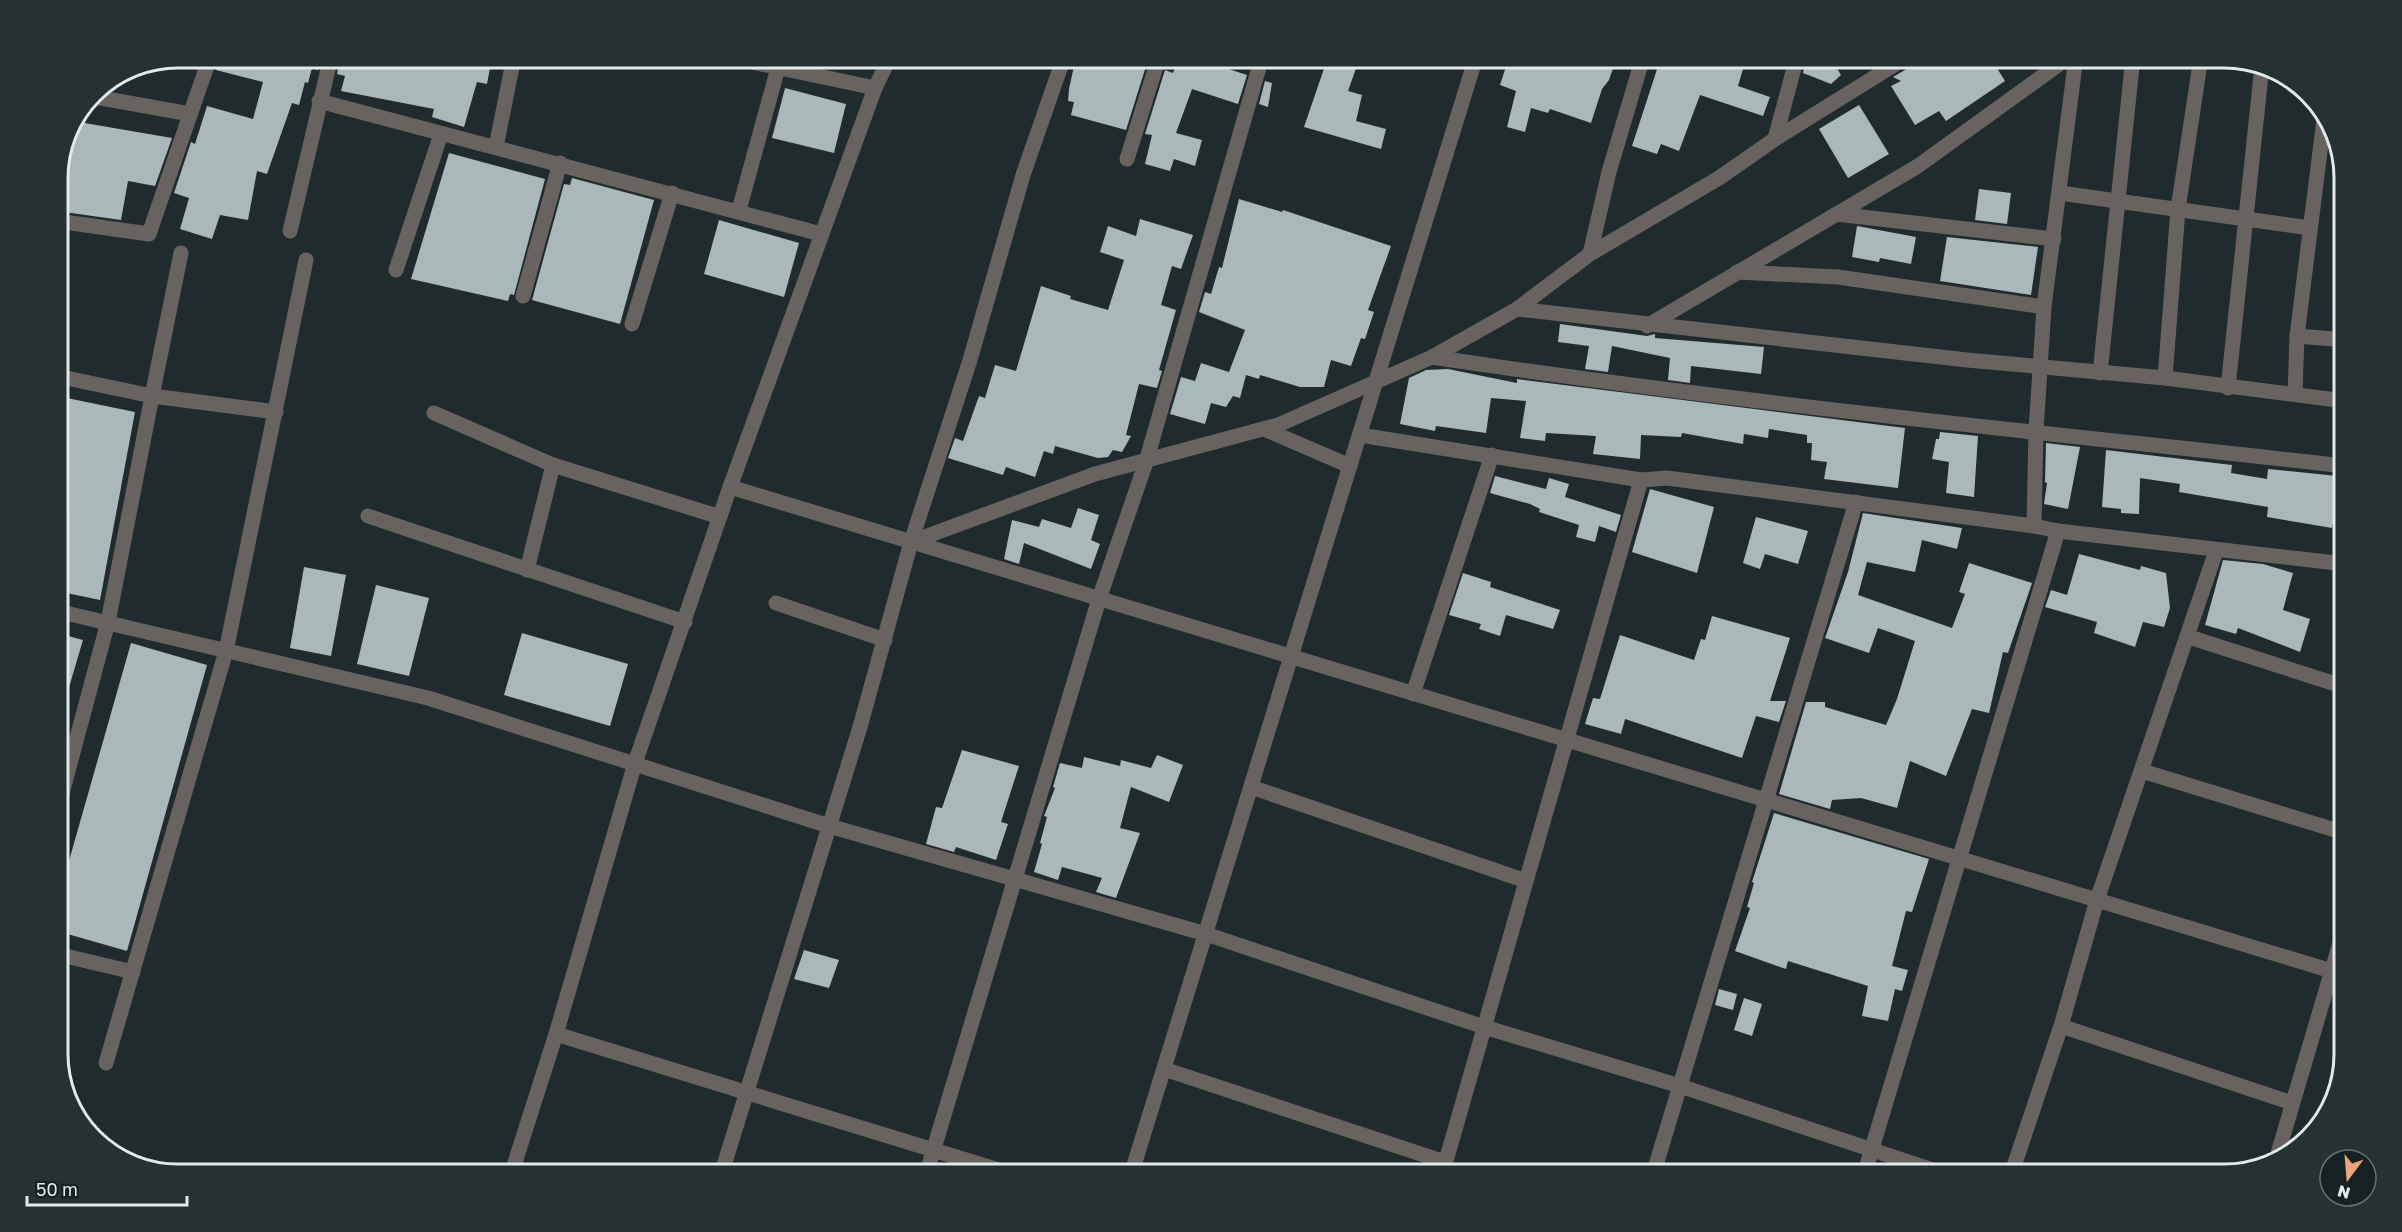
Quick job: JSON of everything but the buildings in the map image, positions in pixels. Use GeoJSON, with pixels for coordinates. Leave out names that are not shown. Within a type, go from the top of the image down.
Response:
{"type":"FeatureCollection","features":[{"type":"Feature","properties":{"kind":"street"},"geometry":{"type":"LineString","coordinates":[[68,223],[149,234],[206,68]]}},
{"type":"Feature","properties":{"kind":"street"},"geometry":{"type":"LineString","coordinates":[[290,231],[328,68]]}},
{"type":"Feature","properties":{"kind":"street"},"geometry":{"type":"LineString","coordinates":[[496,147],[512,68]]}},
{"type":"Feature","properties":{"kind":"street"},"geometry":{"type":"LineString","coordinates":[[739,210],[777,68]]}},
{"type":"Feature","properties":{"kind":"street"},"geometry":{"type":"LineString","coordinates":[[801,68],[875,88]]}},
{"type":"Feature","properties":{"kind":"street"},"geometry":{"type":"LineString","coordinates":[[515,1164],[556,1035],[635,763],[821,234],[875,88],[885,68]]}},
{"type":"Feature","properties":{"kind":"street"},"geometry":{"type":"LineString","coordinates":[[724,1164],[885,640],[911,542],[970,360],[1023,175],[1060,68]]}},
{"type":"Feature","properties":{"kind":"street"},"geometry":{"type":"LineString","coordinates":[[1127,159],[1156,68]]}},
{"type":"Feature","properties":{"kind":"street"},"geometry":{"type":"LineString","coordinates":[[930,1164],[1013,878],[1099,599],[1146,462],[1259,68]]}},
{"type":"Feature","properties":{"kind":"street"},"geometry":{"type":"LineString","coordinates":[[1134,1164],[1473,68]]}},
{"type":"Feature","properties":{"kind":"street"},"geometry":{"type":"LineString","coordinates":[[1590,254],[1609,172],[1640,68]]}},
{"type":"Feature","properties":{"kind":"street"},"geometry":{"type":"LineString","coordinates":[[1775,140],[1794,68]]}},
{"type":"Feature","properties":{"kind":"street"},"geometry":{"type":"LineString","coordinates":[[911,542],[1095,474],[1278,425],[1432,357],[1517,309],[1590,254],[1719,178],[1890,68]]}},
{"type":"Feature","properties":{"kind":"street"},"geometry":{"type":"LineString","coordinates":[[1647,326],[1917,166],[2054,68]]}},
{"type":"Feature","properties":{"kind":"street"},"geometry":{"type":"LineString","coordinates":[[2034,526],[2036,431],[2044,307],[2075,68]]}},
{"type":"Feature","properties":{"kind":"street"},"geometry":{"type":"LineString","coordinates":[[2100,373],[2132,68]]}},
{"type":"Feature","properties":{"kind":"street"},"geometry":{"type":"LineString","coordinates":[[2165,378],[2178,209],[2200,68]]}},
{"type":"Feature","properties":{"kind":"street"},"geometry":{"type":"LineString","coordinates":[[2228,388],[2261,74]]}},
{"type":"Feature","properties":{"kind":"street"},"geometry":{"type":"LineString","coordinates":[[102,98],[190,114]]}},
{"type":"Feature","properties":{"kind":"street"},"geometry":{"type":"LineString","coordinates":[[319,101],[739,210],[821,234]]}},
{"type":"Feature","properties":{"kind":"street"},"geometry":{"type":"LineString","coordinates":[[396,270],[441,134]]}},
{"type":"Feature","properties":{"kind":"street"},"geometry":{"type":"LineString","coordinates":[[2295,394],[2297,336],[2310,228],[2327,138]]}},
{"type":"Feature","properties":{"kind":"street"},"geometry":{"type":"LineString","coordinates":[[524,296],[560,163]]}},
{"type":"Feature","properties":{"kind":"street"},"geometry":{"type":"LineString","coordinates":[[632,324],[672,193]]}},
{"type":"Feature","properties":{"kind":"street"},"geometry":{"type":"LineString","coordinates":[[2060,193],[2310,228]]}},
{"type":"Feature","properties":{"kind":"street"},"geometry":{"type":"LineString","coordinates":[[1836,214],[2054,239]]}},
{"type":"Feature","properties":{"kind":"street"},"geometry":{"type":"LineString","coordinates":[[68,771],[108,622],[181,253]]}},
{"type":"Feature","properties":{"kind":"street"},"geometry":{"type":"LineString","coordinates":[[106,1063],[226,651],[306,260]]}},
{"type":"Feature","properties":{"kind":"street"},"geometry":{"type":"LineString","coordinates":[[1737,272],[1838,277],[2044,307]]}},
{"type":"Feature","properties":{"kind":"street"},"geometry":{"type":"LineString","coordinates":[[1517,309],[1647,326],[2165,378],[2228,388],[2334,399]]}},
{"type":"Feature","properties":{"kind":"street"},"geometry":{"type":"LineString","coordinates":[[2297,336],[2334,339]]}},
{"type":"Feature","properties":{"kind":"street"},"geometry":{"type":"LineString","coordinates":[[1432,357],[1601,383],[1820,410],[2036,431],[2334,465]]}},
{"type":"Feature","properties":{"kind":"street"},"geometry":{"type":"LineString","coordinates":[[68,378],[152,396],[276,412]]}},
{"type":"Feature","properties":{"kind":"street"},"geometry":{"type":"LineString","coordinates":[[434,413],[554,465],[720,517]]}},
{"type":"Feature","properties":{"kind":"street"},"geometry":{"type":"LineString","coordinates":[[1264,429],[1350,466]]}},
{"type":"Feature","properties":{"kind":"street"},"geometry":{"type":"LineString","coordinates":[[1360,435],[1641,480],[1667,478],[2058,531],[2334,563]]}},
{"type":"Feature","properties":{"kind":"street"},"geometry":{"type":"LineString","coordinates":[[1413,694],[1492,455]]}},
{"type":"Feature","properties":{"kind":"street"},"geometry":{"type":"LineString","coordinates":[[527,570],[554,465]]}},
{"type":"Feature","properties":{"kind":"street"},"geometry":{"type":"LineString","coordinates":[[1444,1164],[1641,480]]}},
{"type":"Feature","properties":{"kind":"street"},"geometry":{"type":"LineString","coordinates":[[730,488],[2334,972]]}},
{"type":"Feature","properties":{"kind":"street"},"geometry":{"type":"LineString","coordinates":[[1656,1164],[1856,502]]}},
{"type":"Feature","properties":{"kind":"street"},"geometry":{"type":"LineString","coordinates":[[368,516],[685,622]]}},
{"type":"Feature","properties":{"kind":"street"},"geometry":{"type":"LineString","coordinates":[[1867,1164],[2058,531]]}},
{"type":"Feature","properties":{"kind":"street"},"geometry":{"type":"LineString","coordinates":[[2015,1164],[2061,1026],[2097,900],[2216,551]]}},
{"type":"Feature","properties":{"kind":"street"},"geometry":{"type":"LineString","coordinates":[[776,603],[885,640]]}},
{"type":"Feature","properties":{"kind":"street"},"geometry":{"type":"LineString","coordinates":[[68,613],[428,698],[829,826],[1206,934],[1484,1027],[1680,1086],[1914,1164]]}},
{"type":"Feature","properties":{"kind":"street"},"geometry":{"type":"LineString","coordinates":[[2188,637],[2334,683]]}},
{"type":"Feature","properties":{"kind":"street"},"geometry":{"type":"LineString","coordinates":[[2142,771],[2334,830]]}},
{"type":"Feature","properties":{"kind":"street"},"geometry":{"type":"LineString","coordinates":[[1251,787],[1526,881]]}},
{"type":"Feature","properties":{"kind":"street"},"geometry":{"type":"LineString","coordinates":[[68,957],[133,972]]}},
{"type":"Feature","properties":{"kind":"street"},"geometry":{"type":"LineString","coordinates":[[2279,1150],[2292,1103],[2334,984]]}},
{"type":"Feature","properties":{"kind":"street"},"geometry":{"type":"LineString","coordinates":[[2061,1026],[2292,1103]]}},
{"type":"Feature","properties":{"kind":"street"},"geometry":{"type":"LineString","coordinates":[[556,1035],[979,1164]]}},
{"type":"Feature","properties":{"kind":"street"},"geometry":{"type":"LineString","coordinates":[[1164,1069],[1429,1164]]}}]}
